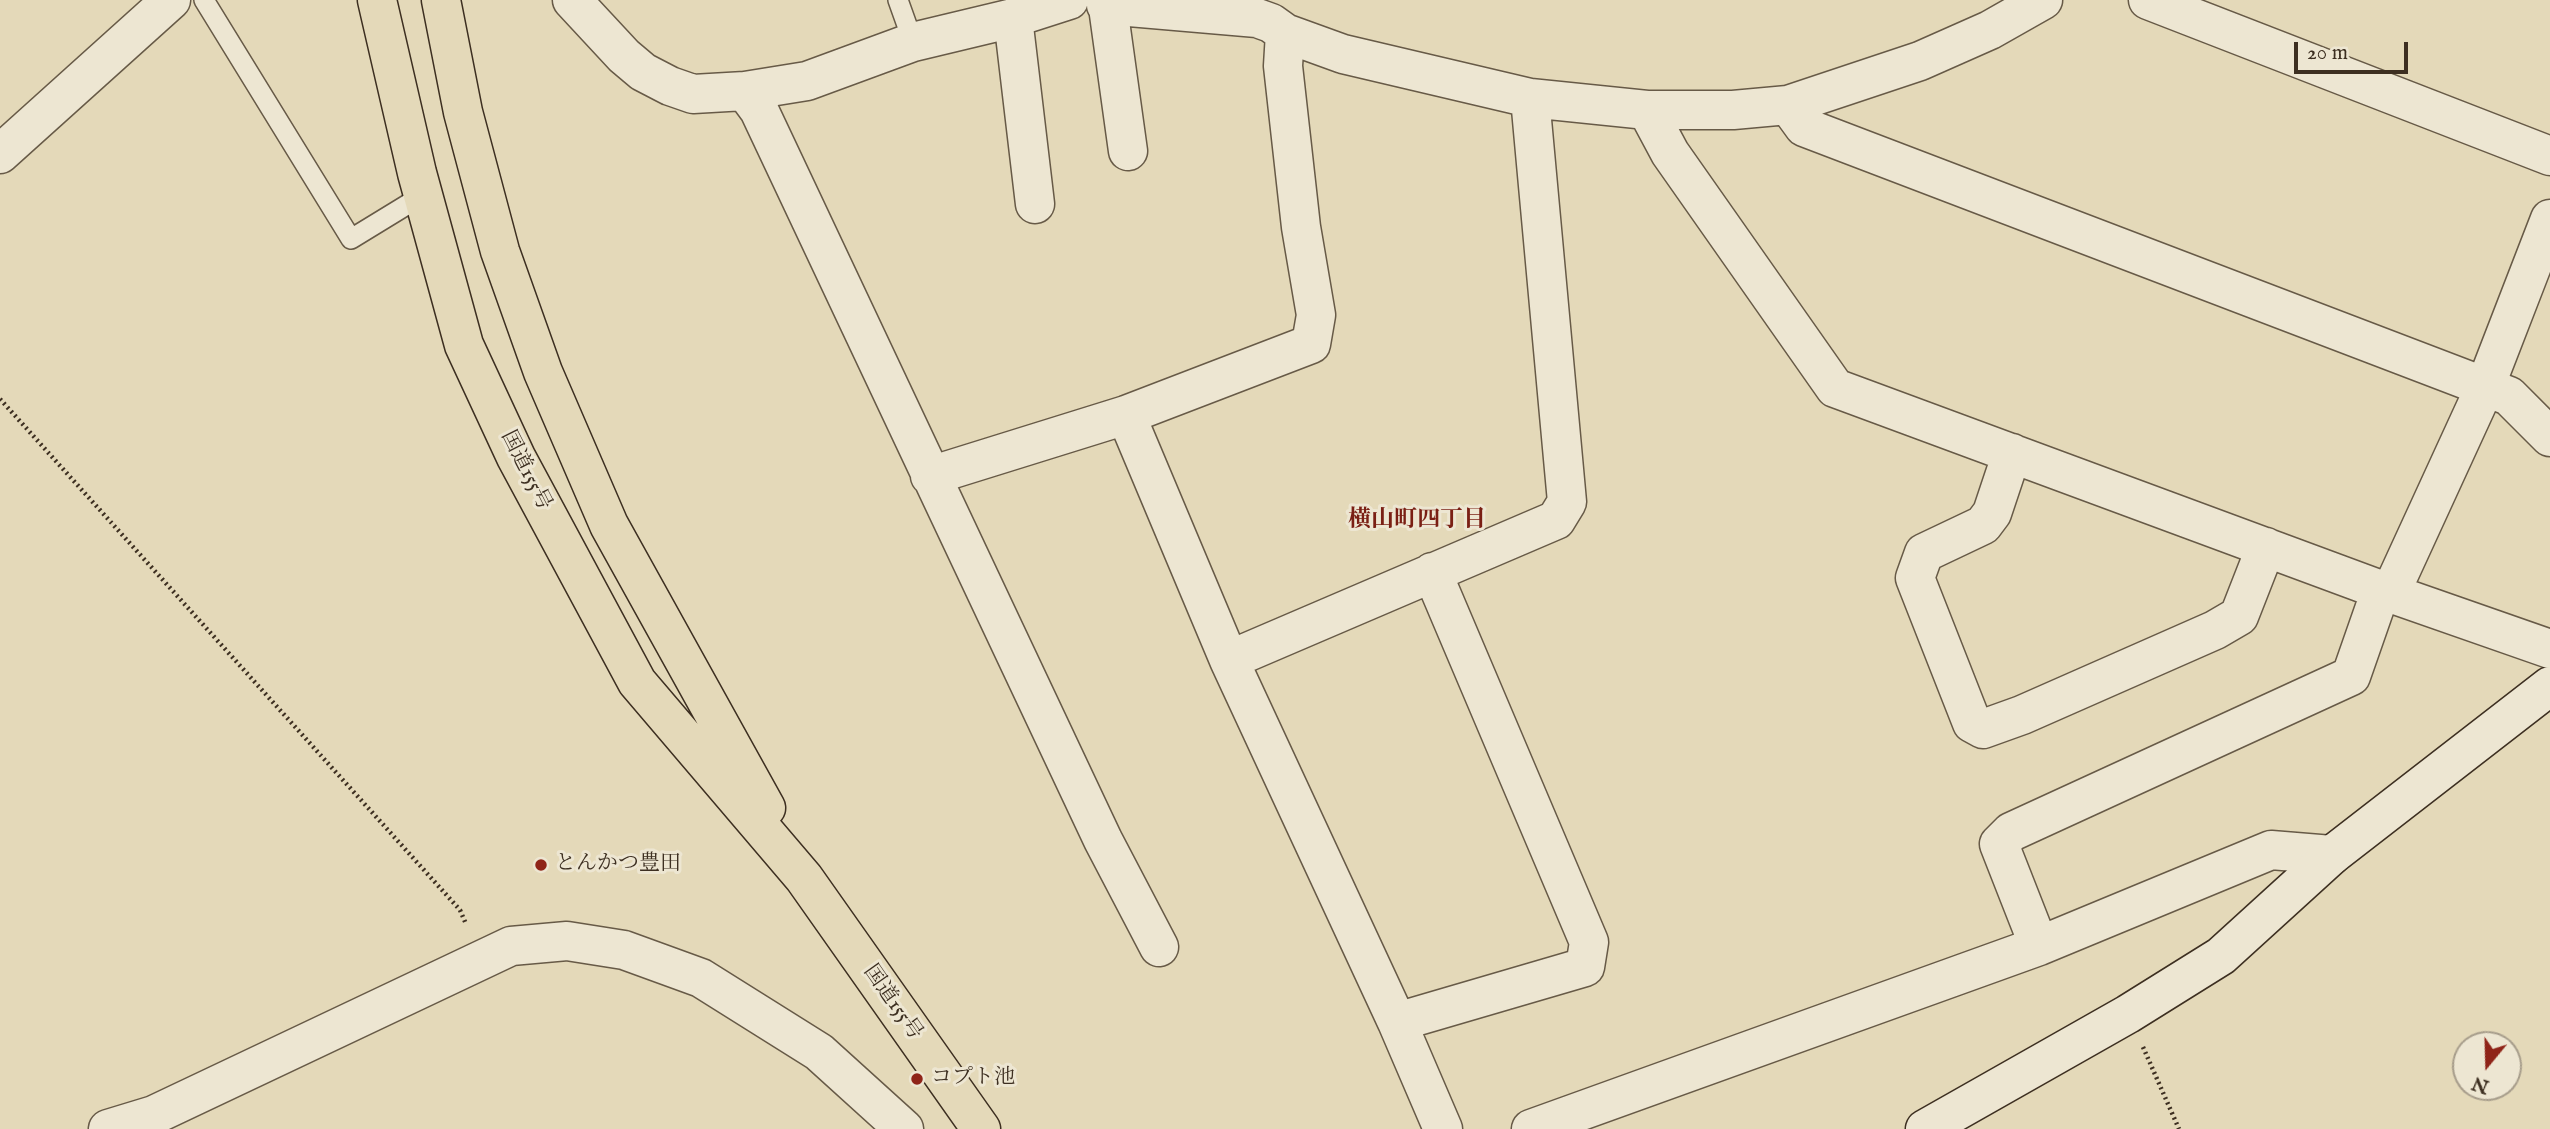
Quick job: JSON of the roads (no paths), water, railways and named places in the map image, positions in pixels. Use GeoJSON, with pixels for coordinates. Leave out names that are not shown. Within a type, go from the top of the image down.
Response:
{"type":"FeatureCollection","features":[{"type":"Feature","properties":{"kind":"highway","name":"国道155号"},"geometry":{"type":"LineString","coordinates":[[377,0],[423,195],[464,345],[516,457],[637,682],[803,878],[981,1129]]}},
{"type":"Feature","properties":{"kind":"highway","name":"国道155号"},"geometry":{"type":"LineString","coordinates":[[441,0],[463,112],[500,251],[544,372],[609,525],[803,878]]}},
{"type":"Feature","properties":{"kind":"street"},"geometry":{"type":"LineString","coordinates":[[0,154],[171,0]]}},
{"type":"Feature","properties":{"kind":"street"},"geometry":{"type":"LineString","coordinates":[[572,0],[624,56],[643,72],[693,94],[807,81],[913,42],[1094,2],[1257,18],[1285,33],[1343,54],[1530,98],[1647,110],[1733,110],[1788,105],[1920,61],[1990,30],[2043,0]]}},
{"type":"Feature","properties":{"kind":"street"},"geometry":{"type":"LineString","coordinates":[[2148,0],[2550,156]]}},
{"type":"Feature","properties":{"kind":"street"},"geometry":{"type":"LineString","coordinates":[[1094,2],[1128,151]]}},
{"type":"Feature","properties":{"kind":"street"},"geometry":{"type":"LineString","coordinates":[[1013,18],[1035,204]]}},
{"type":"Feature","properties":{"kind":"street"},"geometry":{"type":"LineString","coordinates":[[930,476],[1126,415],[1311,344],[1316,314],[1299,214],[1283,66],[1285,33]]}},
{"type":"Feature","properties":{"kind":"street"},"geometry":{"type":"LineString","coordinates":[[745,90],[759,110],[930,476],[1158,947]]}},
{"type":"Feature","properties":{"kind":"street"},"geometry":{"type":"LineString","coordinates":[[1229,660],[1556,520],[1567,502],[1530,98]]}},
{"type":"Feature","properties":{"kind":"street"},"geometry":{"type":"LineString","coordinates":[[1788,105],[1804,127],[2509,396],[2550,437]]}},
{"type":"Feature","properties":{"kind":"street"},"geometry":{"type":"LineString","coordinates":[[1647,110],[1670,153],[1835,388],[2386,592],[2550,649]]}},
{"type":"Feature","properties":{"kind":"street"},"geometry":{"type":"LineString","coordinates":[[2039,946],[1999,844],[2011,832],[2351,676],[2386,592],[2485,387],[2550,219]]}},
{"type":"Feature","properties":{"kind":"street"},"geometry":{"type":"LineString","coordinates":[[1126,415],[1229,660],[1397,1022],[1443,1129]]}},
{"type":"Feature","properties":{"kind":"street"},"geometry":{"type":"LineString","coordinates":[[2012,453],[1992,513],[1983,525],[1924,553],[1915,578],[1972,723],[1983,729],[2022,715],[2155,657],[2215,630],[2239,615],[2266,547]]}},
{"type":"Feature","properties":{"kind":"street"},"geometry":{"type":"LineString","coordinates":[[1397,1022],[1585,967],[1590,942],[1432,572]]}},
{"type":"Feature","properties":{"kind":"street"},"geometry":{"type":"LineString","coordinates":[[1925,1129],[2128,1014],[2221,956],[2332,855],[2550,686]]}},
{"type":"Feature","properties":{"kind":"street"},"geometry":{"type":"LineString","coordinates":[[1531,1129],[2039,946],[2271,850],[2332,855]]}},
{"type":"Feature","properties":{"kind":"street"},"geometry":{"type":"LineString","coordinates":[[127,1126],[511,946],[567,941],[624,950],[701,978],[819,1052],[904,1129]]}},
{"type":"Feature","properties":{"kind":"lane"},"geometry":{"type":"LineString","coordinates":[[204,0],[351,239],[423,195]]}},
{"type":"Feature","properties":{"kind":"lane"},"geometry":{"type":"LineString","coordinates":[[898,0],[913,42]]}},
{"type":"Feature","properties":{"kind":"place","name":"とんかつ豊田"},"geometry":{"type":"Point","coordinates":[541,865]}},
{"type":"Feature","properties":{"kind":"place","name":"コプト池"},"geometry":{"type":"Point","coordinates":[917,1079]}},
{"type":"Feature","properties":{"kind":"district","name":"横山町四丁目"},"geometry":{"type":"Point","coordinates":[1417,521]}}]}
